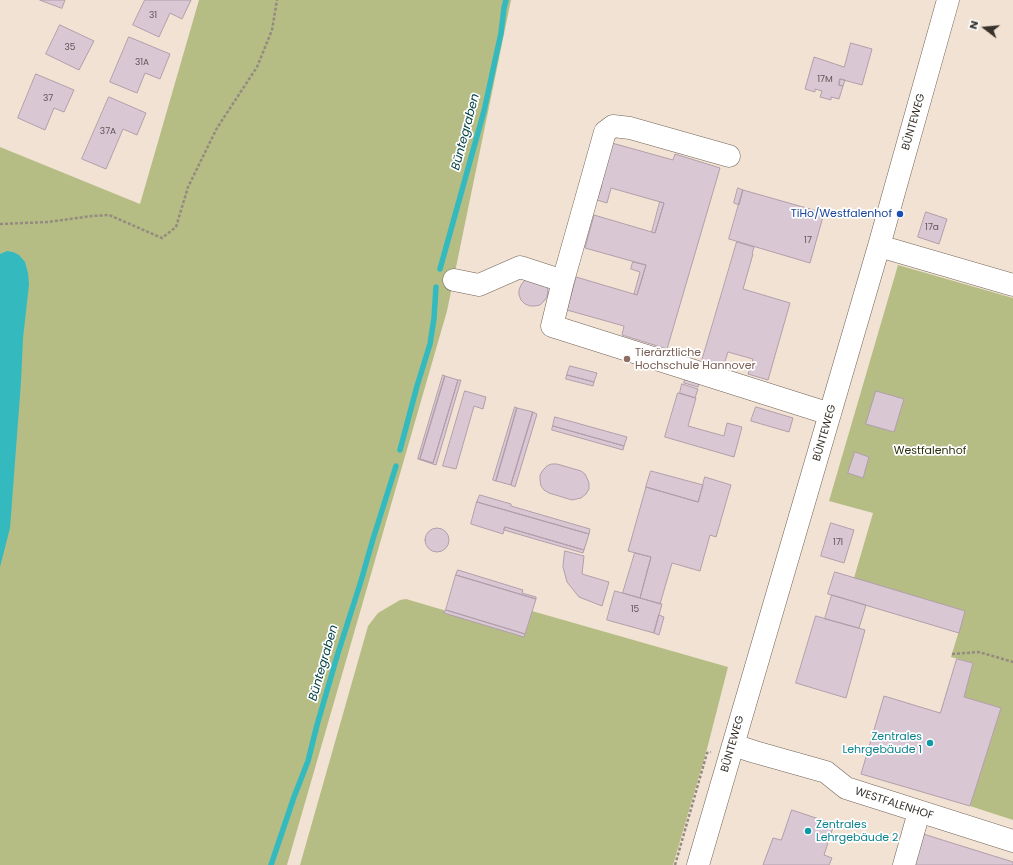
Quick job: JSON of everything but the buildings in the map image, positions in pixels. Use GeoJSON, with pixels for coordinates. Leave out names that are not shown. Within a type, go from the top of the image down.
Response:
{"type":"FeatureCollection","features":[{"type":"Feature","properties":{"kind":"street","name":"BÜNTEWEG"},"geometry":{"type":"LineString","coordinates":[[698,865],[879,246],[948,0]]}},
{"type":"Feature","properties":{"kind":"street"},"geometry":{"type":"LineString","coordinates":[[729,156],[630,128],[613,126],[605,132],[563,280],[552,326],[830,414]]}},
{"type":"Feature","properties":{"kind":"street"},"geometry":{"type":"LineString","coordinates":[[879,246],[1013,285]]}},
{"type":"Feature","properties":{"kind":"street"},"geometry":{"type":"LineString","coordinates":[[454,280],[479,286],[520,268],[563,280]]}},
{"type":"Feature","properties":{"kind":"street","name":"WESTFALENHOF"},"geometry":{"type":"LineString","coordinates":[[733,745],[826,772],[846,788],[1013,841]]}},
{"type":"Feature","properties":{"kind":"street"},"geometry":{"type":"LineString","coordinates":[[904,865],[919,812]]}},
{"type":"Feature","properties":{"kind":"path"},"geometry":{"type":"LineString","coordinates":[[0,224],[48,222],[109,215],[162,238],[176,226],[188,187],[218,128],[257,67],[272,30],[277,0]]}},
{"type":"Feature","properties":{"kind":"path"},"geometry":{"type":"LineString","coordinates":[[952,654],[979,652],[1013,662]]}},
{"type":"Feature","properties":{"kind":"green space"},"geometry":{"type":"Polygon","coordinates":[[[199,0],[511,0],[447,311],[287,865],[0,865],[0,147],[140,204],[199,0]]]}},
{"type":"Feature","properties":{"kind":"green space","name":"Westfalenhof"},"geometry":{"type":"Polygon","coordinates":[[[898,265],[1013,298],[1013,820],[970,806],[1001,708],[964,697],[973,663],[951,657],[965,611],[854,578],[873,513],[829,501],[898,265]]]}},
{"type":"Feature","properties":{"kind":"green space"},"geometry":{"type":"Polygon","coordinates":[[[406,599],[525,634],[532,611],[728,667],[707,749],[673,865],[300,865],[368,626],[378,613],[400,600],[406,599]]]}},
{"type":"Feature","properties":{"kind":"water"},"geometry":{"type":"Polygon","coordinates":[[[7,251],[19,255],[25,262],[29,285],[23,338],[10,528],[0,567],[0,254],[7,251]]]}},
{"type":"Feature","properties":{"kind":"waterway","name":"Büntegraben"},"geometry":{"type":"LineString","coordinates":[[440,269],[484,111],[501,33],[506,0]]}},
{"type":"Feature","properties":{"kind":"waterway","name":"Büntegraben"},"geometry":{"type":"LineString","coordinates":[[400,450],[430,344],[434,318],[436,287]]}},
{"type":"Feature","properties":{"kind":"waterway","name":"Büntegraben"},"geometry":{"type":"LineString","coordinates":[[271,865],[308,761],[338,653],[396,466]]}},
{"type":"Feature","properties":{"kind":"place","name":"TiHo/Westfalenhof"},"geometry":{"type":"Point","coordinates":[900,214]}},
{"type":"Feature","properties":{"kind":"place","name":"Tierärztliche Hochschule Hannover"},"geometry":{"type":"Point","coordinates":[627,359]}},
{"type":"Feature","properties":{"kind":"place","name":"Zentrales Lehrgebäude 1"},"geometry":{"type":"Point","coordinates":[930,743]}},
{"type":"Feature","properties":{"kind":"place","name":"Zentrales Lehrgebäude 2"},"geometry":{"type":"Point","coordinates":[808,831]}}]}
